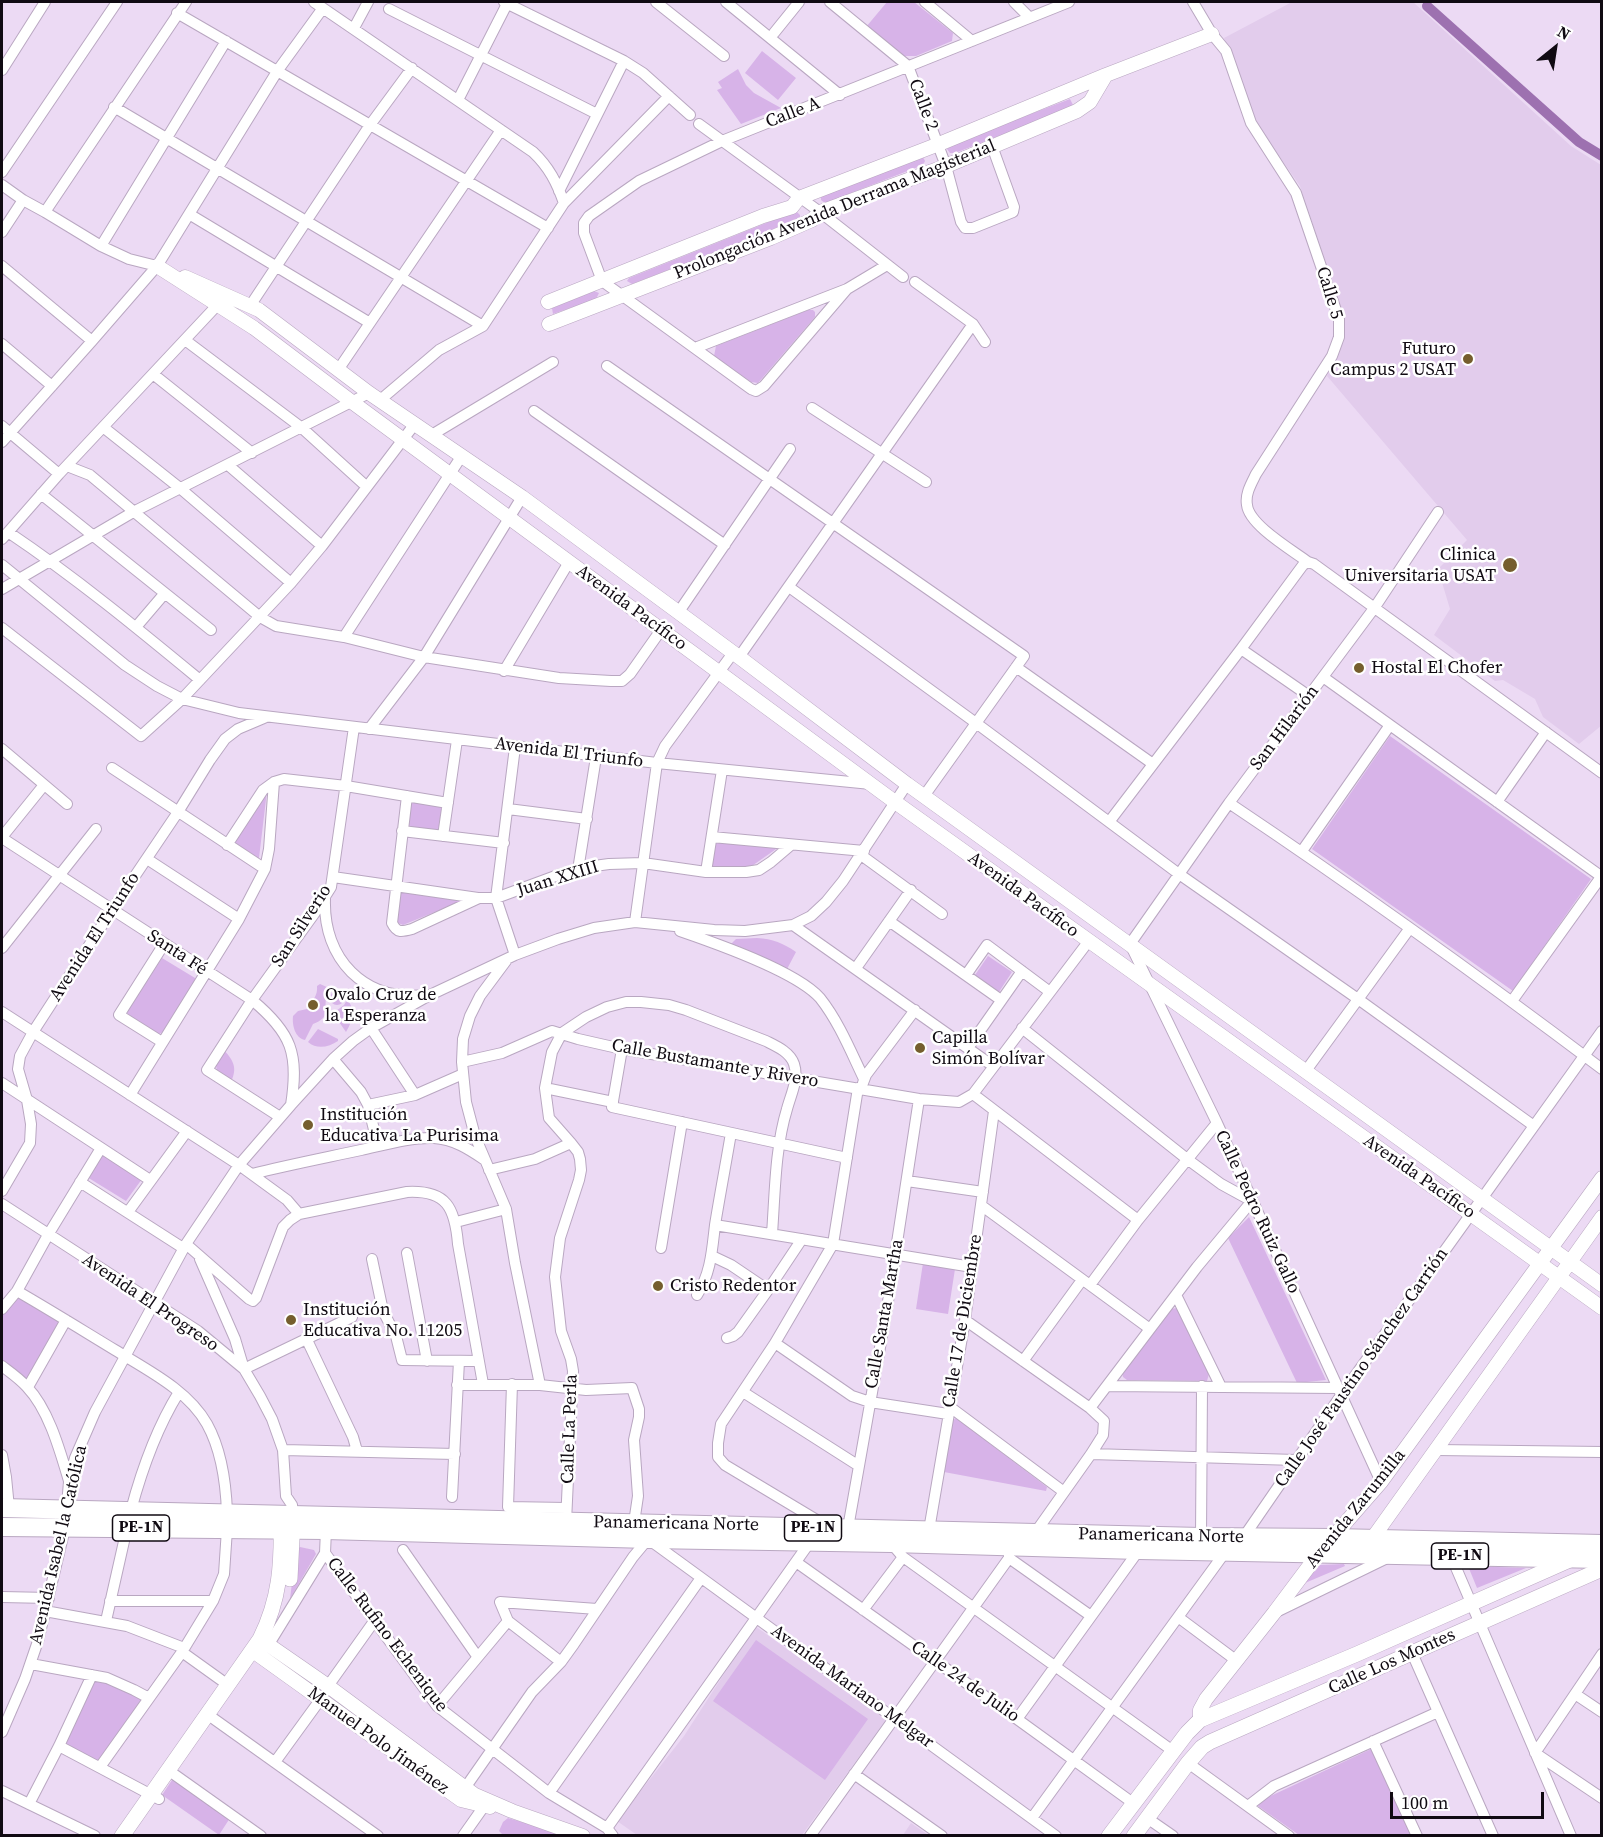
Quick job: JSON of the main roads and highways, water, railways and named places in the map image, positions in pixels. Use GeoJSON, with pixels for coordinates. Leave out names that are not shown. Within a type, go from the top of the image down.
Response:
{"type":"FeatureCollection","features":[{"type":"Feature","properties":{"kind":"highway","name":"Panamericana Norte"},"geometry":{"type":"LineString","coordinates":[[5,1508],[68,1509],[129,1519],[287,1522],[566,1515],[634,1523],[1602,1544]]}},
{"type":"Feature","properties":{"kind":"highway","name":"Panamericana Norte"},"geometry":{"type":"LineString","coordinates":[[2,1527],[65,1528],[129,1519]]}},
{"type":"Feature","properties":{"kind":"highway","name":"Panamericana Norte"},"geometry":{"type":"LineString","coordinates":[[287,1522],[326,1530],[810,1542],[897,1550],[1226,1551],[1602,1559]]}},
{"type":"Feature","properties":{"kind":"main road","name":"Avenida El Progreso"},"geometry":{"type":"LineString","coordinates":[[122,1836],[155,1796],[261,1648],[278,1590],[287,1522]]}},
{"type":"Feature","properties":{"kind":"main road","name":"Avenida Zarumilla"},"geometry":{"type":"LineString","coordinates":[[1109,1836],[1187,1733],[1200,1720],[1574,1558]]}},
{"type":"Feature","properties":{"kind":"main road","name":"Calle Los Montes"},"geometry":{"type":"LineString","coordinates":[[1134,1836],[1188,1763],[1210,1742],[1602,1569]]}},
{"type":"Feature","properties":{"kind":"main road","name":"Avenida El Progreso"},"geometry":{"type":"LineString","coordinates":[[211,1717],[228,1685],[261,1648]]}},
{"type":"Feature","properties":{"kind":"main road","name":"Avenida El Progreso"},"geometry":{"type":"LineString","coordinates":[[133,1836],[155,1796]]}},
{"type":"Feature","properties":{"kind":"waterway"},"geometry":{"type":"LineString","coordinates":[[1427,6],[1579,142],[1602,156]]}},
{"type":"Feature","properties":{"kind":"place","name":"Futuro Campus 2 USAT"},"geometry":{"type":"Point","coordinates":[1468,359]}},
{"type":"Feature","properties":{"kind":"place","name":"Clinica Universitaria USAT"},"geometry":{"type":"Point","coordinates":[1510,565]}},
{"type":"Feature","properties":{"kind":"place","name":"Hostal El Chofer"},"geometry":{"type":"Point","coordinates":[1359,668]}},
{"type":"Feature","properties":{"kind":"place","name":"Ovalo Cruz de la Esperanza"},"geometry":{"type":"Point","coordinates":[313,1005]}},
{"type":"Feature","properties":{"kind":"place","name":"Capilla Simón Bolívar"},"geometry":{"type":"Point","coordinates":[920,1048]}},
{"type":"Feature","properties":{"kind":"place","name":"Institución Educativa La Purisima"},"geometry":{"type":"Point","coordinates":[308,1125]}},
{"type":"Feature","properties":{"kind":"place","name":"Cristo Redentor"},"geometry":{"type":"Point","coordinates":[658,1286]}},
{"type":"Feature","properties":{"kind":"place","name":"Institución Educativa No. 11205"},"geometry":{"type":"Point","coordinates":[291,1320]}}]}
